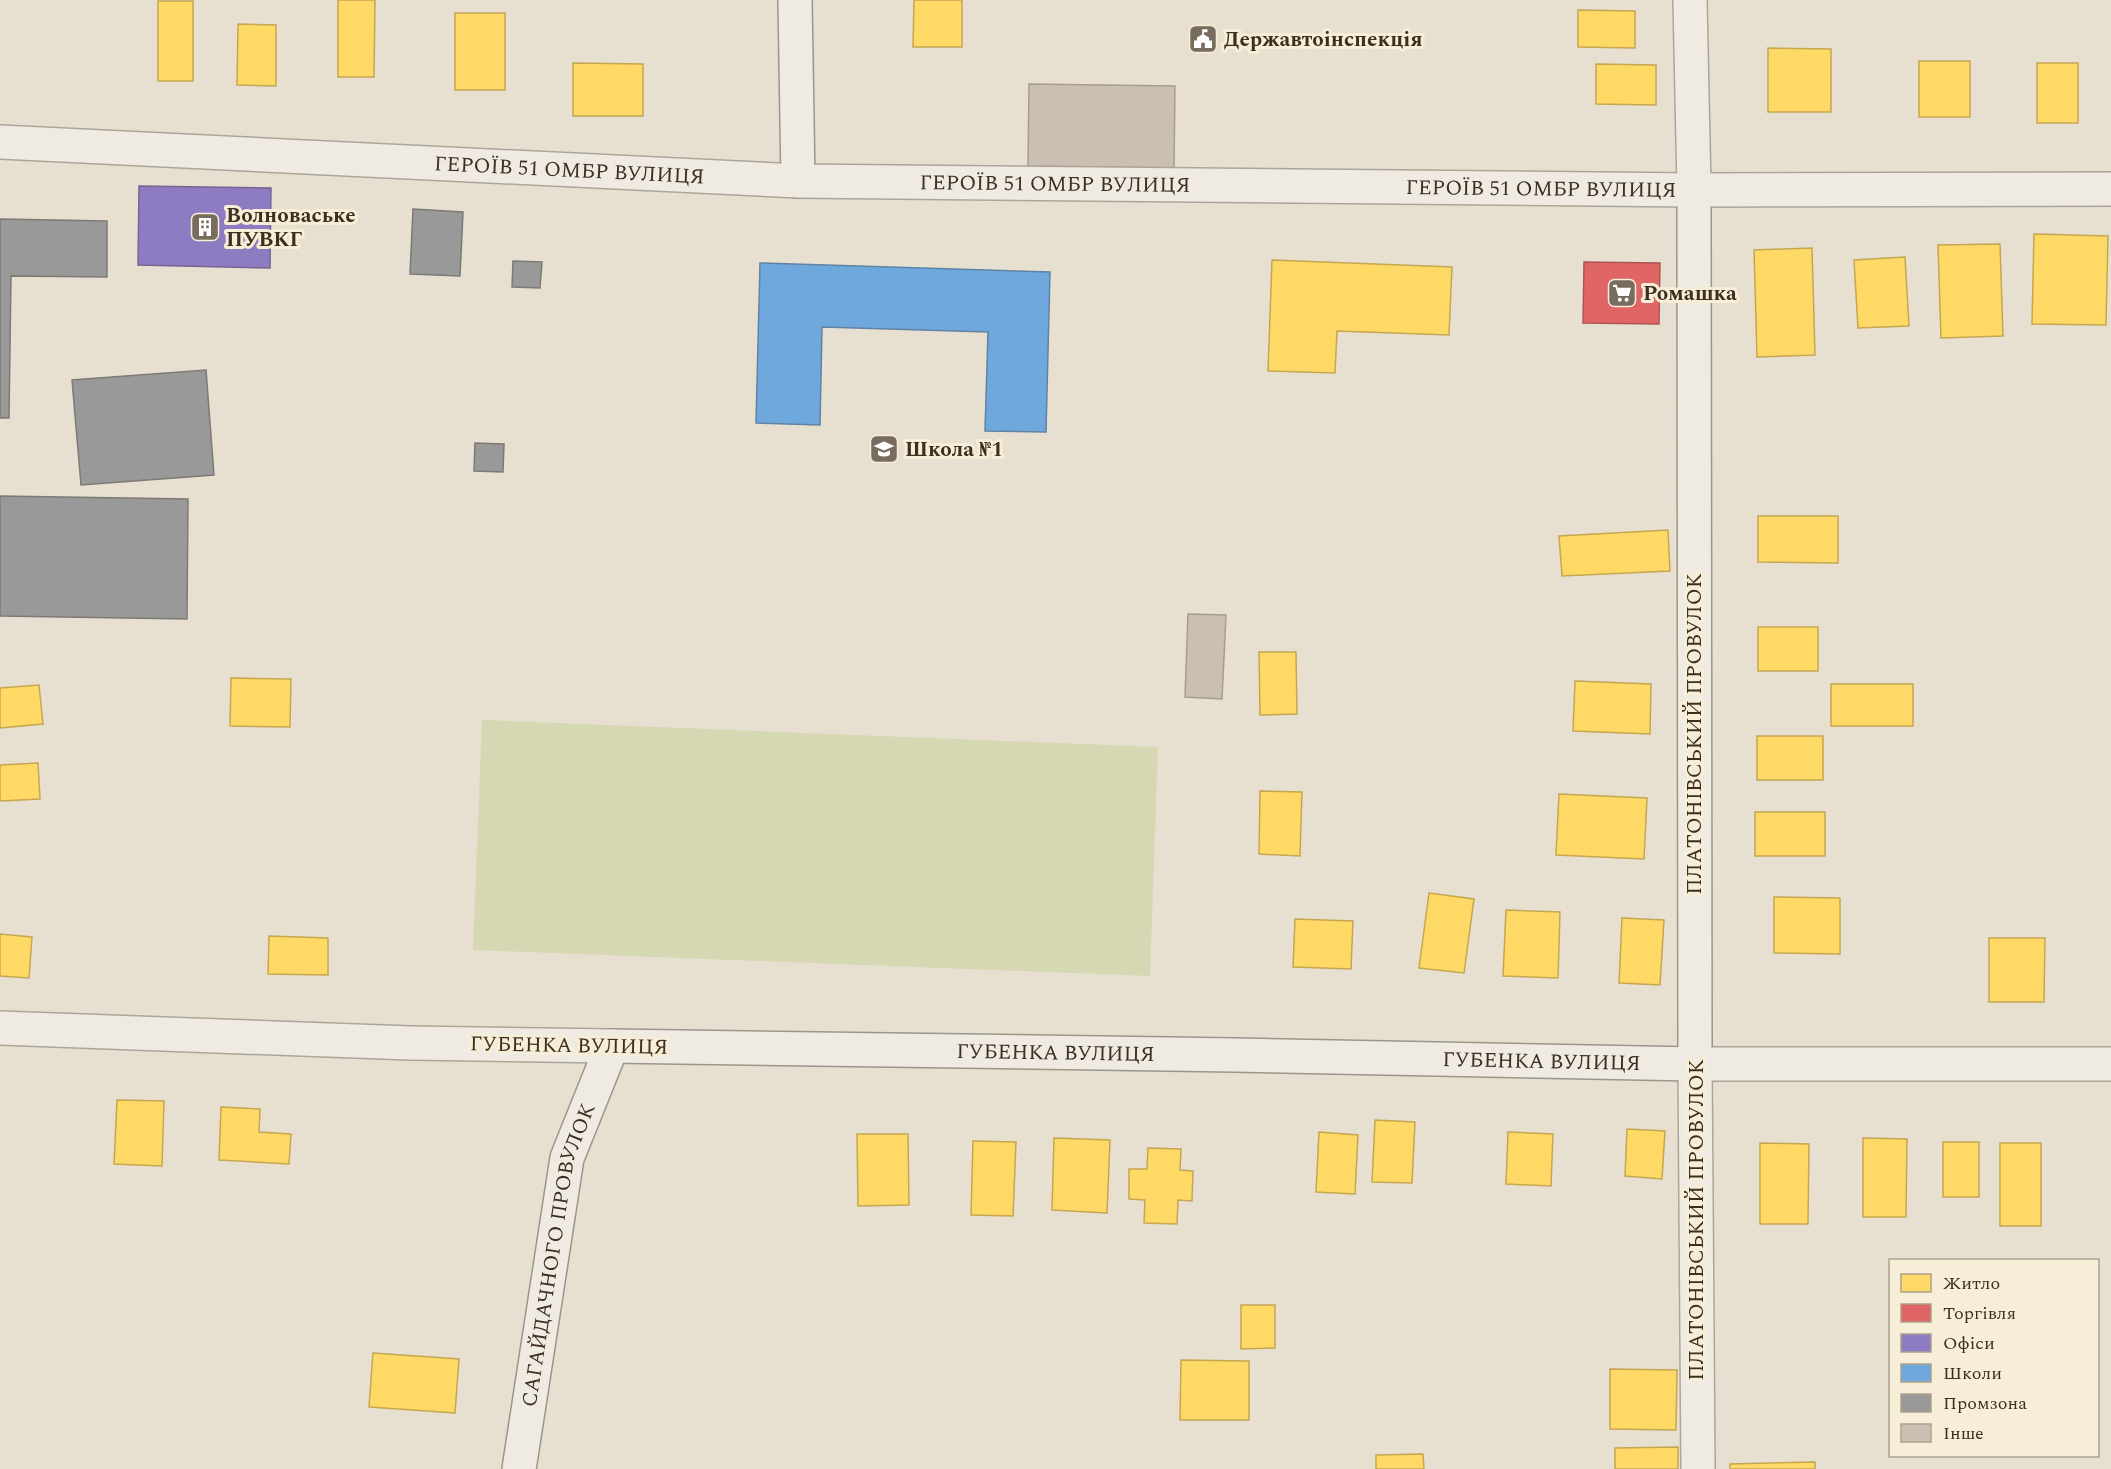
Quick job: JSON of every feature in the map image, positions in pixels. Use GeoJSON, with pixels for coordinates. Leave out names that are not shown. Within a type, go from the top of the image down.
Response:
{"type":"FeatureCollection","features":[{"type":"Feature","properties":{"kind":"street"},"geometry":{"type":"LineString","coordinates":[[795,0],[798,181]]}},
{"type":"Feature","properties":{"kind":"street","name":"ПЛАТОНІВСЬКИЙ ПРОВУЛОК"},"geometry":{"type":"LineString","coordinates":[[1690,0],[1694,190],[1698,1469]]}},
{"type":"Feature","properties":{"kind":"street","name":"ГЕРОЇВ 51 ОМБР ВУЛИЦЯ"},"geometry":{"type":"LineString","coordinates":[[0,142],[798,181],[1694,190],[2111,189]]}},
{"type":"Feature","properties":{"kind":"street","name":"ГУБЕНКА ВУЛИЦЯ"},"geometry":{"type":"LineString","coordinates":[[0,1028],[399,1042],[612,1046],[1695,1064],[2111,1064]]}},
{"type":"Feature","properties":{"kind":"street","name":"САГАЙДАЧНОГО ПРОВУЛОК"},"geometry":{"type":"LineString","coordinates":[[519,1469],[567,1158],[612,1046]]}},
{"type":"Feature","properties":{"kind":"green space"},"geometry":{"type":"Polygon","coordinates":[[[482,720],[1158,747],[1150,976],[473,950],[482,720]]]}},
{"type":"Feature","properties":{"kind":"building: Житло"},"geometry":{"type":"Polygon","coordinates":[[[338,0],[375,0],[374,77],[338,77],[338,0]]]}},
{"type":"Feature","properties":{"kind":"building: Житло"},"geometry":{"type":"Polygon","coordinates":[[[914,0],[962,0],[962,47],[913,47],[914,0]]]}},
{"type":"Feature","properties":{"kind":"building: Житло"},"geometry":{"type":"Polygon","coordinates":[[[158,1],[193,1],[193,81],[158,81],[158,1]]]}},
{"type":"Feature","properties":{"kind":"building: Житло"},"geometry":{"type":"Polygon","coordinates":[[[1578,10],[1635,11],[1635,48],[1578,47],[1578,10]]]}},
{"type":"Feature","properties":{"kind":"building: Житло"},"geometry":{"type":"Polygon","coordinates":[[[455,13],[505,13],[505,90],[455,90],[455,13]]]}},
{"type":"Feature","properties":{"kind":"building: Житло"},"geometry":{"type":"Polygon","coordinates":[[[238,24],[276,25],[276,86],[237,85],[238,24]]]}},
{"type":"Feature","properties":{"kind":"building: Житло"},"geometry":{"type":"Polygon","coordinates":[[[1768,48],[1831,49],[1831,112],[1768,112],[1768,48]]]}},
{"type":"Feature","properties":{"kind":"building: Житло"},"geometry":{"type":"Polygon","coordinates":[[[1919,61],[1970,61],[1970,117],[1919,117],[1919,61]]]}},
{"type":"Feature","properties":{"kind":"building: Житло"},"geometry":{"type":"Polygon","coordinates":[[[573,63],[643,64],[643,116],[573,116],[573,63]]]}},
{"type":"Feature","properties":{"kind":"building: Житло"},"geometry":{"type":"Polygon","coordinates":[[[2037,63],[2078,63],[2078,123],[2037,123],[2037,63]]]}},
{"type":"Feature","properties":{"kind":"building: Житло"},"geometry":{"type":"Polygon","coordinates":[[[1596,64],[1656,65],[1656,105],[1596,104],[1596,64]]]}},
{"type":"Feature","properties":{"kind":"building: Житло"},"geometry":{"type":"Polygon","coordinates":[[[2034,234],[2108,236],[2106,325],[2032,324],[2034,234]]]}},
{"type":"Feature","properties":{"kind":"building: Житло"},"geometry":{"type":"Polygon","coordinates":[[[2000,244],[2003,336],[1941,338],[1938,245],[2000,244]]]}},
{"type":"Feature","properties":{"kind":"building: Житло"},"geometry":{"type":"Polygon","coordinates":[[[1812,248],[1815,355],[1757,357],[1754,250],[1812,248]]]}},
{"type":"Feature","properties":{"kind":"building: Житло"},"geometry":{"type":"Polygon","coordinates":[[[1905,257],[1909,326],[1858,328],[1854,260],[1905,257]]]}},
{"type":"Feature","properties":{"kind":"building: Житло"},"geometry":{"type":"Polygon","coordinates":[[[1272,260],[1452,267],[1449,335],[1337,331],[1335,373],[1268,371],[1272,260]]]}},
{"type":"Feature","properties":{"kind":"building: Житло"},"geometry":{"type":"Polygon","coordinates":[[[1758,516],[1838,516],[1838,563],[1758,562],[1758,516]]]}},
{"type":"Feature","properties":{"kind":"building: Житло"},"geometry":{"type":"Polygon","coordinates":[[[1668,530],[1670,571],[1562,576],[1559,536],[1668,530]]]}},
{"type":"Feature","properties":{"kind":"building: Житло"},"geometry":{"type":"Polygon","coordinates":[[[1758,627],[1818,627],[1818,671],[1758,671],[1758,627]]]}},
{"type":"Feature","properties":{"kind":"building: Житло"},"geometry":{"type":"Polygon","coordinates":[[[1259,652],[1296,652],[1297,714],[1260,715],[1259,652]]]}},
{"type":"Feature","properties":{"kind":"building: Житло"},"geometry":{"type":"Polygon","coordinates":[[[231,678],[291,679],[290,727],[230,726],[231,678]]]}},
{"type":"Feature","properties":{"kind":"building: Житло"},"geometry":{"type":"Polygon","coordinates":[[[1575,681],[1651,684],[1650,734],[1573,731],[1575,681]]]}},
{"type":"Feature","properties":{"kind":"building: Житло"},"geometry":{"type":"Polygon","coordinates":[[[1831,684],[1913,684],[1913,726],[1831,726],[1831,684]]]}},
{"type":"Feature","properties":{"kind":"building: Житло"},"geometry":{"type":"Polygon","coordinates":[[[39,685],[43,724],[0,728],[0,688],[39,685]]]}},
{"type":"Feature","properties":{"kind":"building: Житло"},"geometry":{"type":"Polygon","coordinates":[[[1757,736],[1823,736],[1823,780],[1757,780],[1757,736]]]}},
{"type":"Feature","properties":{"kind":"building: Житло"},"geometry":{"type":"Polygon","coordinates":[[[38,763],[40,799],[0,801],[0,765],[38,763]]]}},
{"type":"Feature","properties":{"kind":"building: Житло"},"geometry":{"type":"Polygon","coordinates":[[[1260,791],[1302,792],[1300,856],[1259,854],[1260,791]]]}},
{"type":"Feature","properties":{"kind":"building: Житло"},"geometry":{"type":"Polygon","coordinates":[[[1559,794],[1647,798],[1644,859],[1556,855],[1559,794]]]}},
{"type":"Feature","properties":{"kind":"building: Житло"},"geometry":{"type":"Polygon","coordinates":[[[1755,812],[1825,812],[1825,856],[1755,856],[1755,812]]]}},
{"type":"Feature","properties":{"kind":"building: Житло"},"geometry":{"type":"Polygon","coordinates":[[[1429,893],[1474,899],[1464,973],[1419,968],[1429,893]]]}},
{"type":"Feature","properties":{"kind":"building: Житло"},"geometry":{"type":"Polygon","coordinates":[[[1774,897],[1840,898],[1840,954],[1774,953],[1774,897]]]}},
{"type":"Feature","properties":{"kind":"building: Житло"},"geometry":{"type":"Polygon","coordinates":[[[1506,910],[1560,912],[1558,978],[1503,976],[1506,910]]]}},
{"type":"Feature","properties":{"kind":"building: Житло"},"geometry":{"type":"Polygon","coordinates":[[[1622,918],[1664,920],[1660,985],[1619,983],[1622,918]]]}},
{"type":"Feature","properties":{"kind":"building: Житло"},"geometry":{"type":"Polygon","coordinates":[[[1295,919],[1353,921],[1351,969],[1293,967],[1295,919]]]}},
{"type":"Feature","properties":{"kind":"building: Житло"},"geometry":{"type":"Polygon","coordinates":[[[0,934],[32,937],[29,978],[0,976],[0,934]]]}},
{"type":"Feature","properties":{"kind":"building: Житло"},"geometry":{"type":"Polygon","coordinates":[[[269,936],[328,938],[328,975],[268,974],[269,936]]]}},
{"type":"Feature","properties":{"kind":"building: Житло"},"geometry":{"type":"Polygon","coordinates":[[[1989,938],[2045,938],[2044,1002],[1989,1002],[1989,938]]]}},
{"type":"Feature","properties":{"kind":"building: Житло"},"geometry":{"type":"Polygon","coordinates":[[[117,1100],[164,1101],[162,1166],[114,1164],[117,1100]]]}},
{"type":"Feature","properties":{"kind":"building: Житло"},"geometry":{"type":"Polygon","coordinates":[[[221,1107],[260,1109],[259,1132],[291,1134],[289,1164],[219,1160],[221,1107]]]}},
{"type":"Feature","properties":{"kind":"building: Житло"},"geometry":{"type":"Polygon","coordinates":[[[1375,1120],[1415,1122],[1412,1183],[1372,1182],[1375,1120]]]}},
{"type":"Feature","properties":{"kind":"building: Житло"},"geometry":{"type":"Polygon","coordinates":[[[1627,1129],[1665,1131],[1662,1179],[1625,1176],[1627,1129]]]}},
{"type":"Feature","properties":{"kind":"building: Житло"},"geometry":{"type":"Polygon","coordinates":[[[1319,1132],[1358,1135],[1355,1194],[1316,1192],[1319,1132]]]}},
{"type":"Feature","properties":{"kind":"building: Житло"},"geometry":{"type":"Polygon","coordinates":[[[1508,1132],[1553,1134],[1551,1186],[1506,1184],[1508,1132]]]}},
{"type":"Feature","properties":{"kind":"building: Житло"},"geometry":{"type":"Polygon","coordinates":[[[857,1134],[908,1134],[909,1205],[858,1206],[857,1134]]]}},
{"type":"Feature","properties":{"kind":"building: Житло"},"geometry":{"type":"Polygon","coordinates":[[[1054,1138],[1110,1140],[1107,1213],[1052,1210],[1054,1138]]]}},
{"type":"Feature","properties":{"kind":"building: Житло"},"geometry":{"type":"Polygon","coordinates":[[[1863,1138],[1907,1139],[1906,1217],[1863,1217],[1863,1138]]]}},
{"type":"Feature","properties":{"kind":"building: Житло"},"geometry":{"type":"Polygon","coordinates":[[[973,1141],[1016,1142],[1013,1216],[971,1215],[973,1141]]]}},
{"type":"Feature","properties":{"kind":"building: Житло"},"geometry":{"type":"Polygon","coordinates":[[[1943,1142],[1979,1142],[1979,1197],[1943,1197],[1943,1142]]]}},
{"type":"Feature","properties":{"kind":"building: Житло"},"geometry":{"type":"Polygon","coordinates":[[[1760,1143],[1809,1144],[1808,1224],[1760,1224],[1760,1143]]]}},
{"type":"Feature","properties":{"kind":"building: Житло"},"geometry":{"type":"Polygon","coordinates":[[[2000,1143],[2041,1143],[2041,1226],[2000,1226],[2000,1143]]]}},
{"type":"Feature","properties":{"kind":"building: Житло"},"geometry":{"type":"Polygon","coordinates":[[[1148,1148],[1181,1149],[1180,1170],[1193,1171],[1192,1201],[1178,1200],[1177,1224],[1144,1223],[1145,1200],[1129,1199],[1129,1169],[1147,1169],[1148,1148]]]}},
{"type":"Feature","properties":{"kind":"building: Житло"},"geometry":{"type":"Polygon","coordinates":[[[1241,1305],[1275,1305],[1275,1348],[1241,1349],[1241,1305]]]}},
{"type":"Feature","properties":{"kind":"building: Житло"},"geometry":{"type":"Polygon","coordinates":[[[373,1353],[459,1359],[455,1413],[369,1407],[373,1353]]]}},
{"type":"Feature","properties":{"kind":"building: Житло"},"geometry":{"type":"Polygon","coordinates":[[[1181,1360],[1249,1361],[1249,1420],[1180,1420],[1181,1360]]]}},
{"type":"Feature","properties":{"kind":"building: Житло"},"geometry":{"type":"Polygon","coordinates":[[[1610,1369],[1677,1370],[1676,1430],[1610,1429],[1610,1369]]]}},
{"type":"Feature","properties":{"kind":"building: Житло"},"geometry":{"type":"Polygon","coordinates":[[[1678,1447],[1678,1469],[1615,1469],[1615,1448],[1678,1447]]]}},
{"type":"Feature","properties":{"kind":"building: Житло"},"geometry":{"type":"Polygon","coordinates":[[[1423,1454],[1424,1469],[1376,1469],[1376,1455],[1423,1454]]]}},
{"type":"Feature","properties":{"kind":"building: Житло"},"geometry":{"type":"Polygon","coordinates":[[[1815,1462],[1815,1469],[1730,1469],[1730,1464],[1815,1462]]]}},
{"type":"Feature","properties":{"kind":"building: Торгівля","name":"Ромашка"},"geometry":{"type":"Polygon","coordinates":[[[1584,262],[1660,263],[1659,324],[1583,323],[1584,262]]]}},
{"type":"Feature","properties":{"kind":"building: Офіси","name":"Волноваське ПУВКГ"},"geometry":{"type":"Polygon","coordinates":[[[139,186],[271,188],[270,268],[138,265],[139,186]]]}},
{"type":"Feature","properties":{"kind":"building: Школи"},"geometry":{"type":"Polygon","coordinates":[[[760,263],[1050,272],[1046,432],[985,431],[988,332],[822,327],[820,425],[756,423],[760,263]]]}},
{"type":"Feature","properties":{"kind":"building: Промзона"},"geometry":{"type":"Polygon","coordinates":[[[413,209],[463,212],[460,276],[410,274],[413,209]]]}},
{"type":"Feature","properties":{"kind":"building: Промзона"},"geometry":{"type":"Polygon","coordinates":[[[0,219],[107,221],[107,277],[11,276],[9,418],[0,418],[0,219]]]}},
{"type":"Feature","properties":{"kind":"building: Промзона"},"geometry":{"type":"Polygon","coordinates":[[[513,261],[542,262],[540,288],[512,287],[513,261]]]}},
{"type":"Feature","properties":{"kind":"building: Промзона"},"geometry":{"type":"Polygon","coordinates":[[[206,370],[214,475],[81,485],[72,380],[206,370]]]}},
{"type":"Feature","properties":{"kind":"building: Промзона"},"geometry":{"type":"Polygon","coordinates":[[[475,443],[504,444],[503,472],[474,471],[475,443]]]}},
{"type":"Feature","properties":{"kind":"building: Промзона"},"geometry":{"type":"Polygon","coordinates":[[[0,496],[188,499],[187,619],[0,616],[0,496]]]}},
{"type":"Feature","properties":{"kind":"building: Інше"},"geometry":{"type":"Polygon","coordinates":[[[1029,84],[1175,86],[1174,168],[1028,166],[1029,84]]]}},
{"type":"Feature","properties":{"kind":"building: Інше"},"geometry":{"type":"Polygon","coordinates":[[[1188,614],[1226,615],[1222,699],[1185,697],[1188,614]]]}},
{"type":"Feature","properties":{"kind":"place","name":"Державтоінспекція"},"geometry":{"type":"Point","coordinates":[1203,39]}},
{"type":"Feature","properties":{"kind":"place","name":"Волноваське ПУВКГ"},"geometry":{"type":"Point","coordinates":[205,227]}},
{"type":"Feature","properties":{"kind":"place","name":"Ромашка"},"geometry":{"type":"Point","coordinates":[1622,293]}},
{"type":"Feature","properties":{"kind":"place","name":"Школа №1"},"geometry":{"type":"Point","coordinates":[884,449]}}]}
